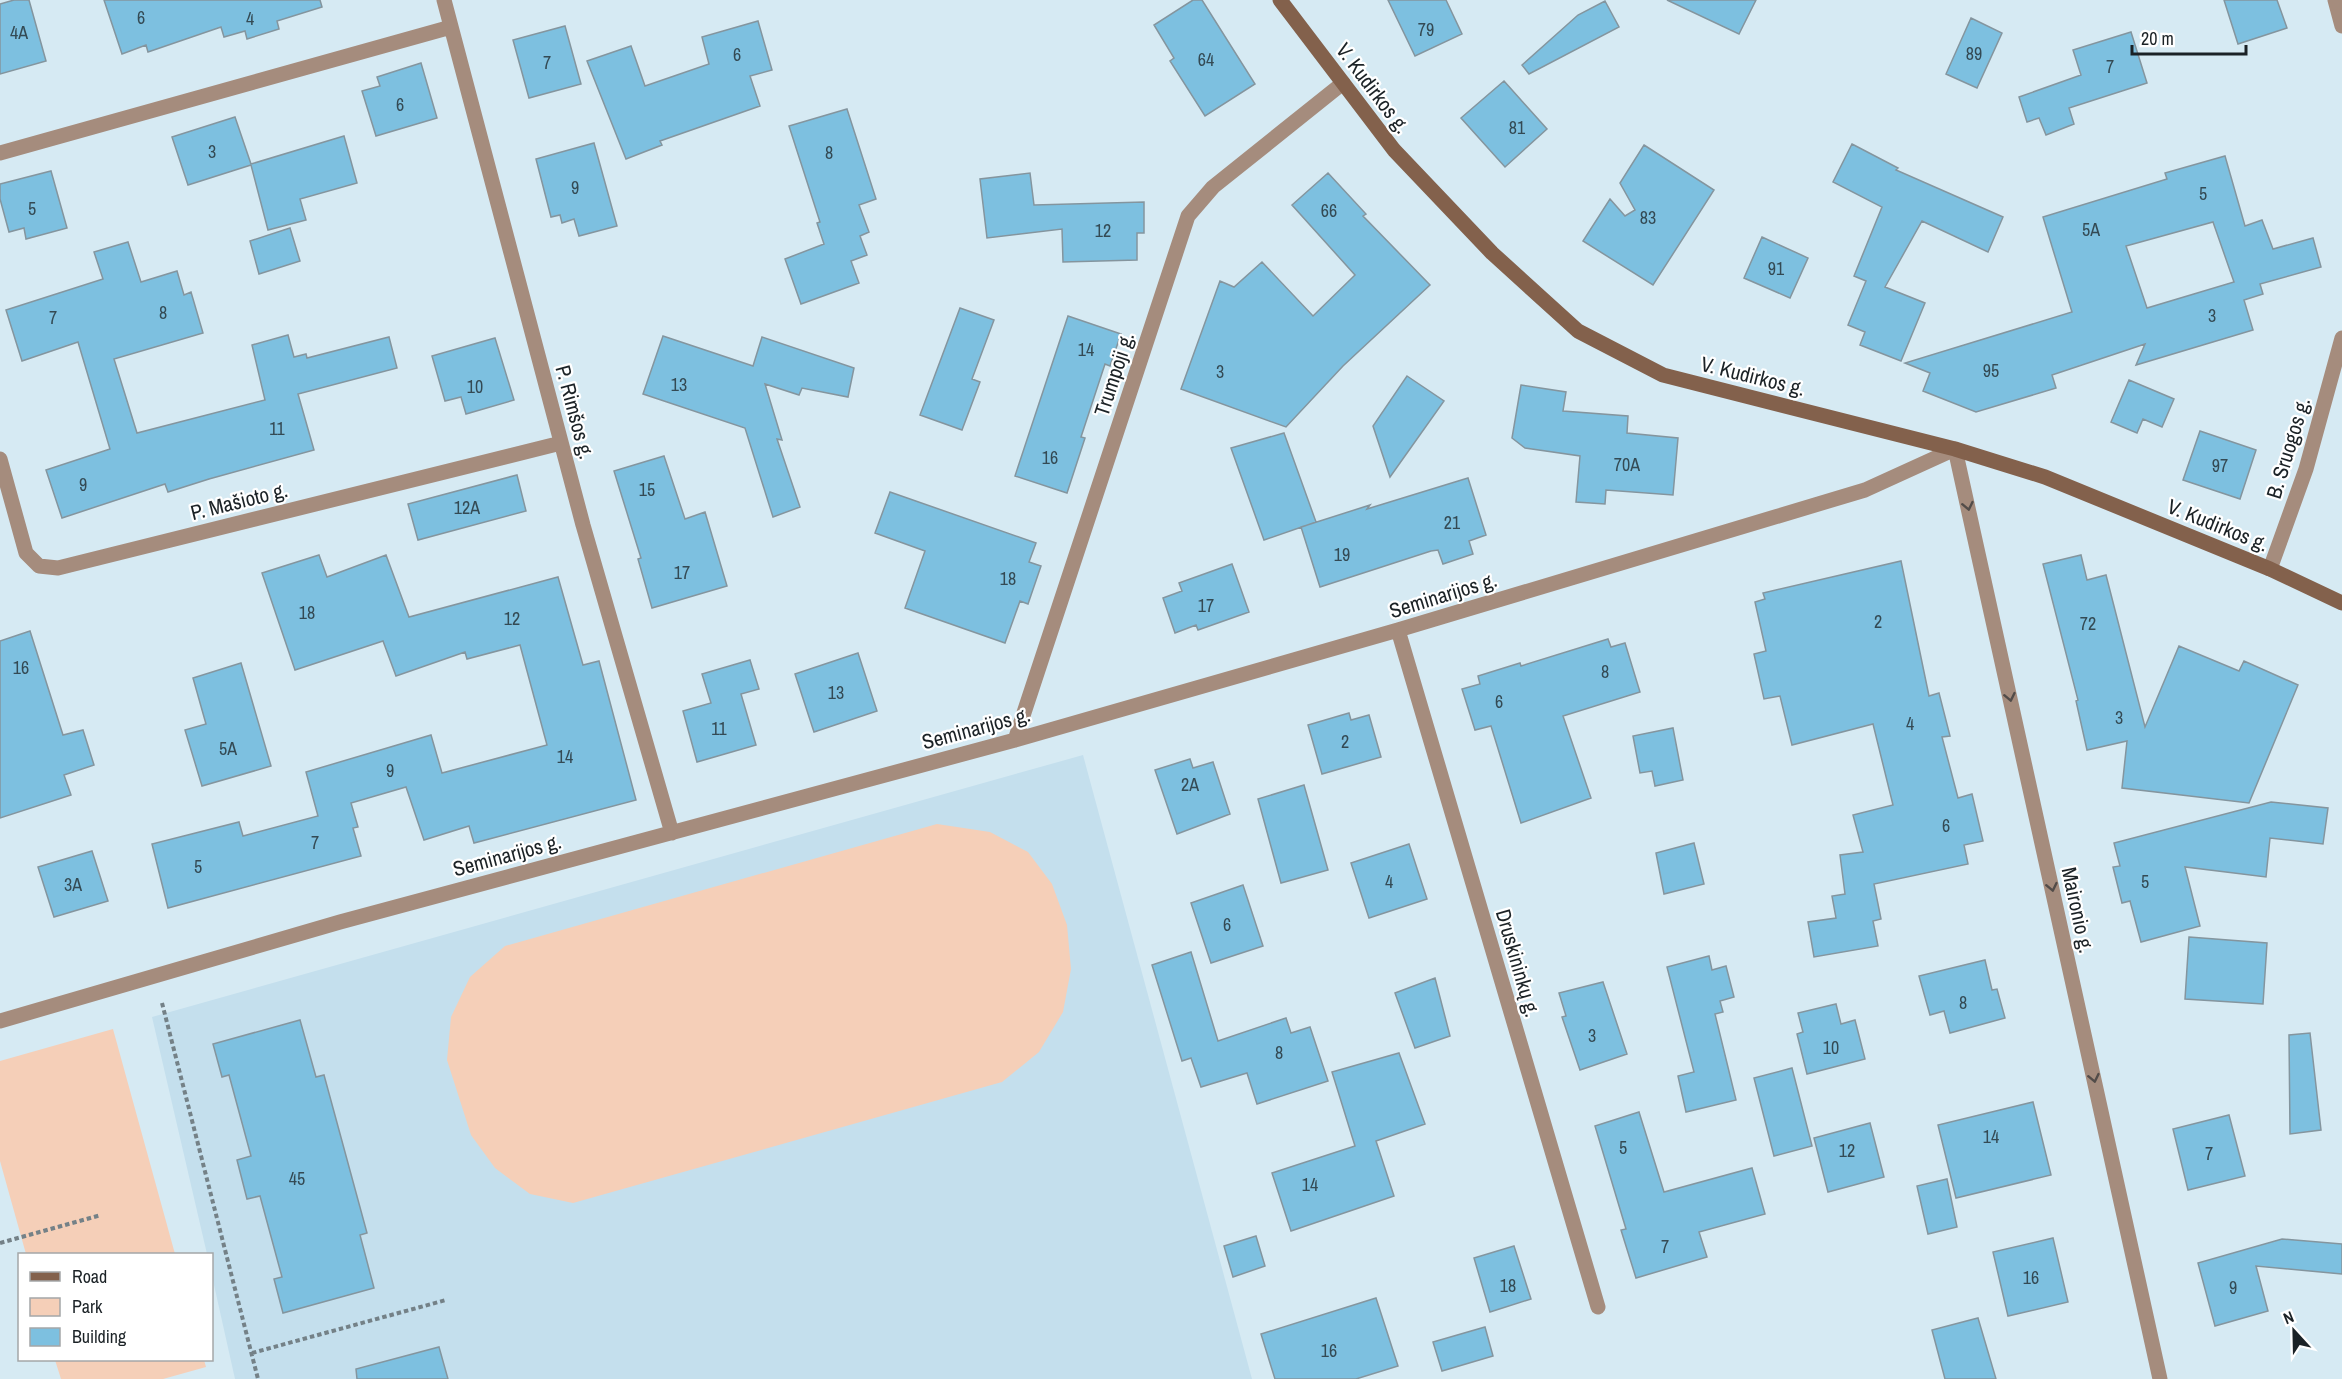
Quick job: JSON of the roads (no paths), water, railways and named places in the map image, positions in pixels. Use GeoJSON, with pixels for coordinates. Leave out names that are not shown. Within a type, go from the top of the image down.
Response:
{"type":"FeatureCollection","features":[{"type":"Feature","properties":{"kind":"main road","name":"V. Kudirkos g."},"geometry":{"type":"LineString","coordinates":[[1281,0],[1394,150],[1492,253],[1578,331],[1663,375],[1955,449],[2045,477],[2270,570],[2342,603]]}},
{"type":"Feature","properties":{"kind":"street","name":"P. Rimšos g."},"geometry":{"type":"LineString","coordinates":[[444,0],[561,443],[672,833]]}},
{"type":"Feature","properties":{"kind":"street"},"geometry":{"type":"LineString","coordinates":[[2335,0],[2342,26]]}},
{"type":"Feature","properties":{"kind":"street"},"geometry":{"type":"LineString","coordinates":[[0,153],[452,27]]}},
{"type":"Feature","properties":{"kind":"street","name":"Trumpoji g."},"geometry":{"type":"LineString","coordinates":[[1016,740],[1188,216],[1213,187],[1343,83]]}},
{"type":"Feature","properties":{"kind":"street","name":"B. Sruogos g."},"geometry":{"type":"LineString","coordinates":[[2270,570],[2306,469],[2342,338]]}},
{"type":"Feature","properties":{"kind":"street","name":"P. Mašioto g."},"geometry":{"type":"LineString","coordinates":[[0,459],[26,553],[39,566],[58,568],[561,443]]}},
{"type":"Feature","properties":{"kind":"street","name":"Seminarijos g."},"geometry":{"type":"LineString","coordinates":[[0,1021],[340,922],[1016,740],[1398,630],[1865,490],[1955,449]]}},
{"type":"Feature","properties":{"kind":"street","name":"Maironio g."},"geometry":{"type":"LineString","coordinates":[[1955,449],[2160,1379]]}},
{"type":"Feature","properties":{"kind":"street","name":"Druskininkų g."},"geometry":{"type":"LineString","coordinates":[[1398,630],[1598,1307]]}}]}
